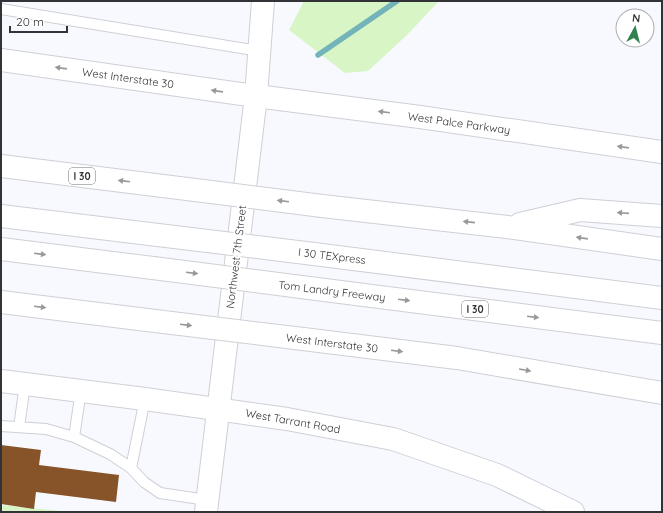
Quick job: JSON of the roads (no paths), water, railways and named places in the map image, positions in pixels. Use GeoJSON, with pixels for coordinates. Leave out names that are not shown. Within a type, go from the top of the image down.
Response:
{"type":"FeatureCollection","features":[{"type":"Feature","properties":{"kind":"main road","name":"Northwest 7th Street"},"geometry":{"type":"LineString","coordinates":[[206,506],[256,96],[263,1]]}},
{"type":"Feature","properties":{"kind":"main road","name":"West Interstate 30"},"geometry":{"type":"LineString","coordinates":[[1,60],[256,96]]}},
{"type":"Feature","properties":{"kind":"main road","name":"West Palce Parkway"},"geometry":{"type":"LineString","coordinates":[[256,96],[420,116],[662,152]]}},
{"type":"Feature","properties":{"kind":"main road","name":"I 30"},"geometry":{"type":"LineString","coordinates":[[1,166],[322,206],[507,227],[662,249]]}},
{"type":"Feature","properties":{"kind":"main road"},"geometry":{"type":"LineString","coordinates":[[507,227],[580,210],[662,216]]}},
{"type":"Feature","properties":{"kind":"main road","name":"I 30 TEXpress"},"geometry":{"type":"LineString","coordinates":[[1,216],[662,298]]}},
{"type":"Feature","properties":{"kind":"main road","name":"Tom Landry Freeway"},"geometry":{"type":"LineString","coordinates":[[1,249],[662,333]]}},
{"type":"Feature","properties":{"kind":"main road","name":"West Interstate 30"},"geometry":{"type":"LineString","coordinates":[[1,302],[457,358],[662,393]]}},
{"type":"Feature","properties":{"kind":"main road"},"geometry":{"type":"LineString","coordinates":[[640,331],[662,345]]}},
{"type":"Feature","properties":{"kind":"main road","name":"West Tarrant Road"},"geometry":{"type":"LineString","coordinates":[[1,381],[287,419],[393,439],[497,475],[573,512]]}},
{"type":"Feature","properties":{"kind":"lane"},"geometry":{"type":"LineString","coordinates":[[1,9],[259,51]]}},
{"type":"Feature","properties":{"kind":"lane"},"geometry":{"type":"LineString","coordinates":[[20,427],[25,384]]}},
{"type":"Feature","properties":{"kind":"lane"},"geometry":{"type":"LineString","coordinates":[[74,437],[81,391]]}},
{"type":"Feature","properties":{"kind":"lane"},"geometry":{"type":"LineString","coordinates":[[131,468],[145,399]]}},
{"type":"Feature","properties":{"kind":"lane"},"geometry":{"type":"LineString","coordinates":[[1,426],[46,429],[74,437],[110,454],[131,468],[144,482],[160,494],[206,506]]}},
{"type":"Feature","properties":{"kind":"waterway"},"geometry":{"type":"LineString","coordinates":[[318,55],[397,1]]}}]}
